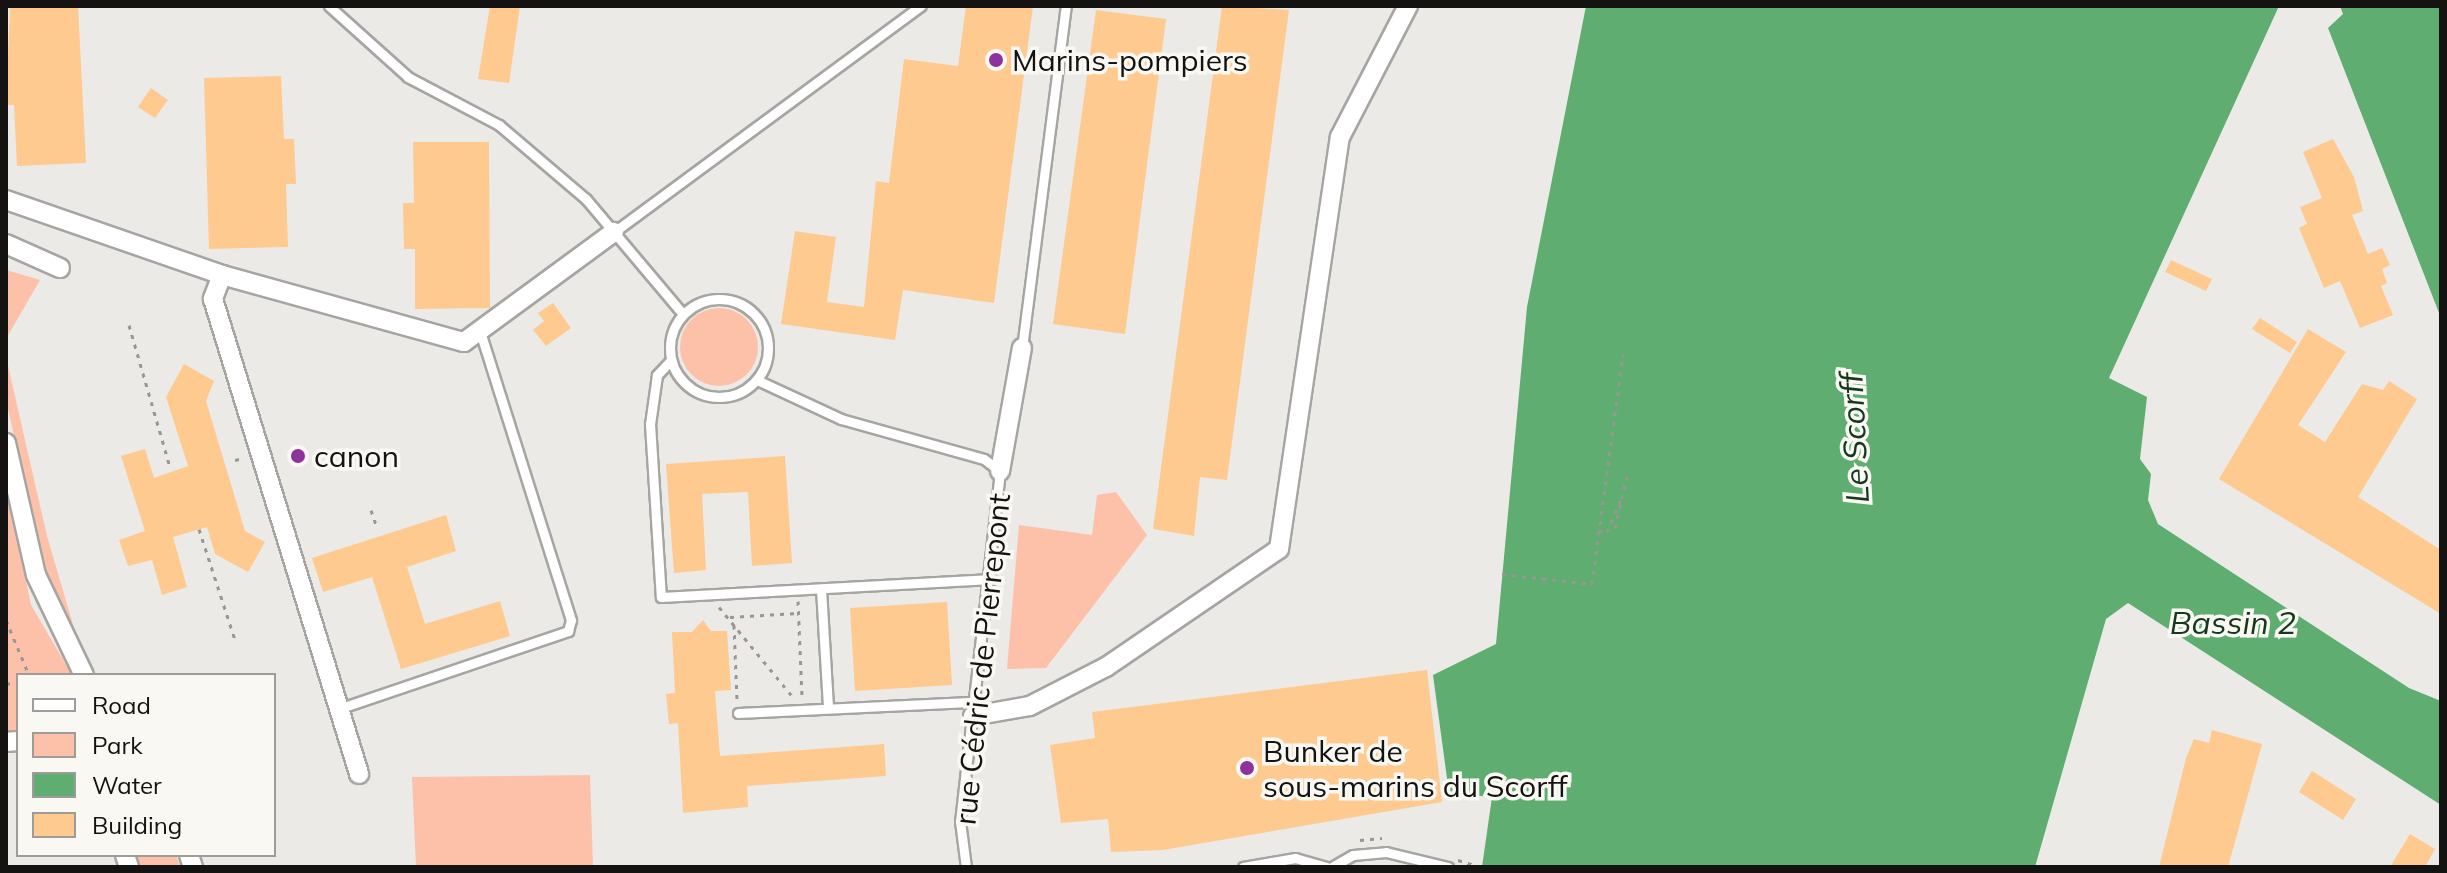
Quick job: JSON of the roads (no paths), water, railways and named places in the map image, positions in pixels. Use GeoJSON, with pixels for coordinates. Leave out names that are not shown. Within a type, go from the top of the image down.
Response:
{"type":"FeatureCollection","features":[{"type":"Feature","properties":{"kind":"street"},"geometry":{"type":"LineString","coordinates":[[974,709],[1030,706],[1106,667],[1279,549],[1340,137],[1408,6]]}},
{"type":"Feature","properties":{"kind":"street"},"geometry":{"type":"LineString","coordinates":[[6,200],[222,275],[446,340],[481,335],[614,232]]}},
{"type":"Feature","properties":{"kind":"street"},"geometry":{"type":"LineString","coordinates":[[6,244],[60,268]]}},
{"type":"Feature","properties":{"kind":"street"},"geometry":{"type":"LineString","coordinates":[[222,275],[213,299],[359,774]]}},
{"type":"Feature","properties":{"kind":"street"},"geometry":{"type":"LineString","coordinates":[[1000,471],[1022,348]]}},
{"type":"Feature","properties":{"kind":"street"},"geometry":{"type":"LineString","coordinates":[[6,443],[36,575],[83,673]]}},
{"type":"Feature","properties":{"kind":"lane"},"geometry":{"type":"LineString","coordinates":[[329,6],[441,101],[499,125],[614,232],[683,314]]}},
{"type":"Feature","properties":{"kind":"lane"},"geometry":{"type":"LineString","coordinates":[[614,232],[921,6]]}},
{"type":"Feature","properties":{"kind":"lane"},"geometry":{"type":"LineString","coordinates":[[1022,348],[1066,6]]}},
{"type":"Feature","properties":{"kind":"lane"},"geometry":{"type":"LineString","coordinates":[[671,360],[701,394],[733,396],[757,380],[768,346],[756,316],[728,300],[683,314]]}},
{"type":"Feature","properties":{"kind":"lane"},"geometry":{"type":"LineString","coordinates":[[683,314],[671,360],[657,375],[650,424],[661,597],[992,579]]}},
{"type":"Feature","properties":{"kind":"lane"},"geometry":{"type":"LineString","coordinates":[[341,708],[568,631],[571,620],[481,335]]}},
{"type":"Feature","properties":{"kind":"lane","name":"rue Cédric de Pierrepont"},"geometry":{"type":"LineString","coordinates":[[757,380],[841,419],[984,459],[1000,471],[992,579],[960,821],[966,867]]}},
{"type":"Feature","properties":{"kind":"lane"},"geometry":{"type":"LineString","coordinates":[[821,589],[828,707]]}},
{"type":"Feature","properties":{"kind":"lane"},"geometry":{"type":"LineString","coordinates":[[738,713],[828,707],[974,709]]}},
{"type":"Feature","properties":{"kind":"lane"},"geometry":{"type":"LineString","coordinates":[[1243,867],[1295,858],[1329,867],[1353,855],[1419,858],[1448,867]]}},
{"type":"Feature","properties":{"kind":"water"},"geometry":{"type":"Polygon","coordinates":[[[1586,6],[2279,6],[2109,378],[2147,397],[2140,459],[2151,474],[2148,500],[2158,524],[2409,688],[2441,701],[2441,805],[2128,603],[2106,619],[2035,867],[1482,867],[1492,797],[1449,793],[1433,675],[1496,644],[1527,307],[1586,6]]]}},
{"type":"Feature","properties":{"kind":"water"},"geometry":{"type":"Polygon","coordinates":[[[2340,6],[2441,6],[2441,318],[2328,28],[2343,14],[2340,6]]]}},
{"type":"Feature","properties":{"kind":"place","name":"Marins-pompiers"},"geometry":{"type":"Point","coordinates":[996,60]}},
{"type":"Feature","properties":{"kind":"place","name":"canon"},"geometry":{"type":"Point","coordinates":[298,456]}},
{"type":"Feature","properties":{"kind":"place","name":"Bunker de sous-marins du Scorff"},"geometry":{"type":"Point","coordinates":[1247,768]}},
{"type":"Feature","properties":{"kind":"water label","name":"Le Scorff"},"geometry":{"type":"Point","coordinates":[1854,438]}},
{"type":"Feature","properties":{"kind":"water label","name":"Bassin 2"},"geometry":{"type":"Point","coordinates":[2233,622]}}]}
